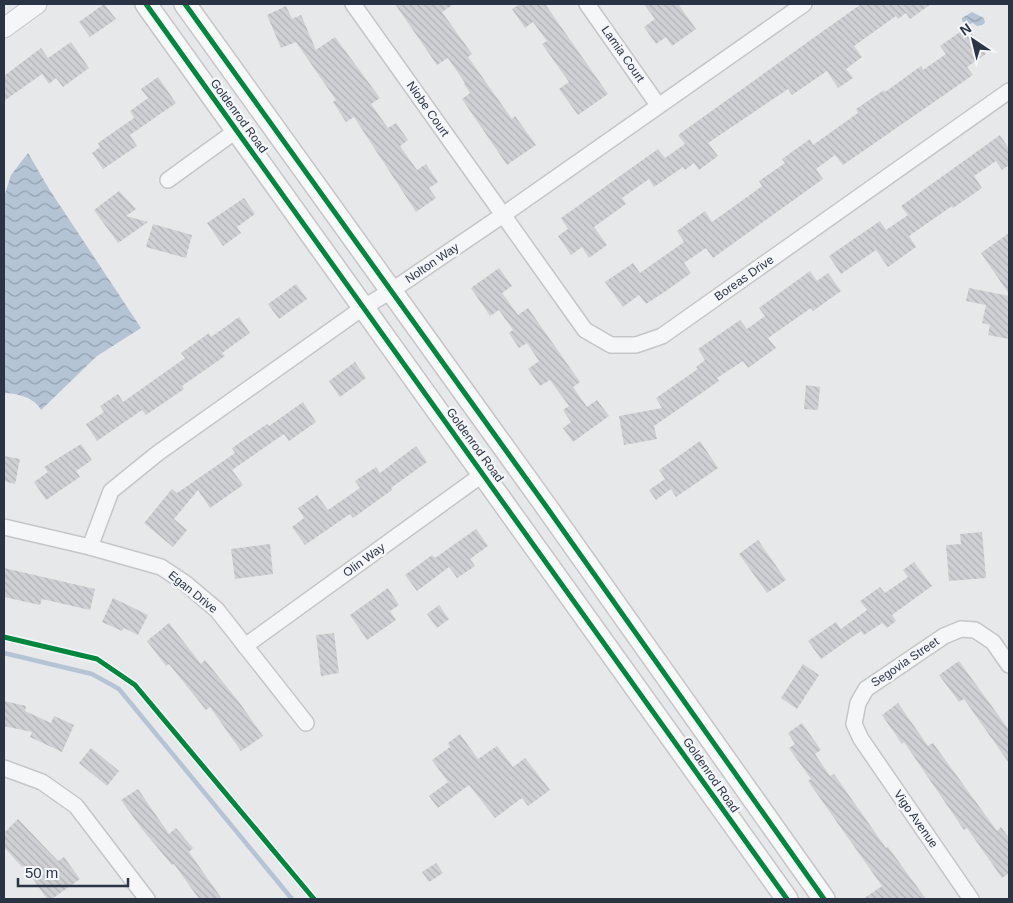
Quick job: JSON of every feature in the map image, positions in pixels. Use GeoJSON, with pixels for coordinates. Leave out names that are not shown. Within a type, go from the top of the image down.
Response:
{"type":"FeatureCollection","features":[{"type":"Feature","properties":{"kind":"main road","name":"Goldenrod Road"},"geometry":{"type":"LineString","coordinates":[[146,4],[787,899]]}},
{"type":"Feature","properties":{"kind":"main road","name":"Goldenrod Road"},"geometry":{"type":"LineString","coordinates":[[185,4],[824,899]]}},
{"type":"Feature","properties":{"kind":"main road"},"geometry":{"type":"LineString","coordinates":[[624,671],[641,674],[655,682],[688,728],[708,734]]}},
{"type":"Feature","properties":{"kind":"street"},"geometry":{"type":"LineString","coordinates":[[4,28],[38,4]]}},
{"type":"Feature","properties":{"kind":"street","name":"Niobe Court"},"geometry":{"type":"LineString","coordinates":[[353,4],[503,215]]}},
{"type":"Feature","properties":{"kind":"street","name":"Lamia Court"},"geometry":{"type":"LineString","coordinates":[[587,4],[658,105]]}},
{"type":"Feature","properties":{"kind":"street","name":"Nolton Way"},"geometry":{"type":"LineString","coordinates":[[90,547],[111,491],[158,453],[364,307],[391,291],[503,215],[804,4]]}},
{"type":"Feature","properties":{"kind":"street","name":"Boreas Drive"},"geometry":{"type":"LineString","coordinates":[[503,215],[585,330],[611,345],[636,345],[662,336],[1009,91]]}},
{"type":"Feature","properties":{"kind":"street"},"geometry":{"type":"LineString","coordinates":[[168,180],[237,130]]}},
{"type":"Feature","properties":{"kind":"street","name":"Olin Way"},"geometry":{"type":"LineString","coordinates":[[245,646],[483,474]]}},
{"type":"Feature","properties":{"kind":"street","name":"Egan Drive"},"geometry":{"type":"LineString","coordinates":[[4,527],[90,547],[161,567],[186,583],[216,610],[306,723]]}},
{"type":"Feature","properties":{"kind":"street","name":"Segovia Street"},"geometry":{"type":"LineString","coordinates":[[861,739],[854,724],[858,703],[866,689],[944,636],[961,629],[975,630],[993,642],[1009,665]]}},
{"type":"Feature","properties":{"kind":"street","name":"Vigo Avenue"},"geometry":{"type":"LineString","coordinates":[[861,739],[971,899]]}},
{"type":"Feature","properties":{"kind":"street"},"geometry":{"type":"LineString","coordinates":[[4,768],[42,782],[76,806],[147,899]]}},
{"type":"Feature","properties":{"kind":"water"},"geometry":{"type":"Polygon","coordinates":[[[972,12],[984,18],[985,23],[977,26],[973,23],[966,25],[962,18],[972,12]]]}},
{"type":"Feature","properties":{"kind":"water"},"geometry":{"type":"Polygon","coordinates":[[[28,153],[49,189],[141,328],[97,356],[41,410],[30,399],[4,393],[4,197],[11,175],[28,153]]]}},
{"type":"Feature","properties":{"kind":"building"},"geometry":{"type":"Polygon","coordinates":[[[104,4],[116,19],[90,37],[79,22],[104,4]]]}},
{"type":"Feature","properties":{"kind":"building"},"geometry":{"type":"Polygon","coordinates":[[[395,4],[454,4],[442,12],[472,54],[468,57],[512,119],[515,116],[536,145],[507,165],[462,99],[470,93],[448,58],[437,65],[395,4]]]}},
{"type":"Feature","properties":{"kind":"building"},"geometry":{"type":"Polygon","coordinates":[[[520,4],[545,4],[608,94],[578,115],[559,89],[569,82],[542,44],[547,41],[533,22],[525,28],[512,9],[520,4]]]}},
{"type":"Feature","properties":{"kind":"building"},"geometry":{"type":"Polygon","coordinates":[[[644,4],[678,4],[696,29],[672,46],[666,37],[656,44],[644,27],[655,19],[644,4]]]}},
{"type":"Feature","properties":{"kind":"building"},"geometry":{"type":"Polygon","coordinates":[[[861,4],[931,4],[910,19],[906,13],[898,19],[896,16],[854,46],[862,57],[846,69],[853,78],[838,88],[827,71],[792,95],[788,89],[708,143],[718,156],[699,170],[694,163],[685,170],[683,167],[654,187],[649,179],[622,198],[626,204],[594,227],[607,245],[589,258],[582,247],[571,255],[558,236],[568,229],[561,218],[658,149],[665,158],[685,144],[678,135],[861,4]]]}},
{"type":"Feature","properties":{"kind":"building"},"geometry":{"type":"Polygon","coordinates":[[[286,6],[292,19],[301,15],[316,50],[335,37],[380,98],[371,104],[388,128],[396,123],[408,140],[400,146],[417,170],[426,164],[438,182],[429,188],[436,198],[416,212],[354,117],[346,122],[333,102],[336,100],[296,42],[281,48],[267,15],[286,6]]]}},
{"type":"Feature","properties":{"kind":"building"},"geometry":{"type":"Polygon","coordinates":[[[967,27],[986,54],[967,67],[973,75],[843,165],[835,155],[816,169],[823,179],[713,258],[706,248],[684,263],[691,273],[666,291],[646,304],[639,295],[623,307],[605,282],[633,263],[640,273],[684,242],[677,231],[705,211],[712,222],[762,186],[759,181],[785,163],[782,159],[810,139],[813,145],[858,113],[856,109],[884,90],[885,92],[921,66],[923,70],[946,54],[940,46],[967,27]]]}},
{"type":"Feature","properties":{"kind":"building"},"geometry":{"type":"Polygon","coordinates":[[[71,42],[89,68],[63,87],[56,78],[49,84],[42,74],[4,101],[4,76],[41,48],[48,58],[71,42]]]}},
{"type":"Feature","properties":{"kind":"building"},"geometry":{"type":"Polygon","coordinates":[[[158,77],[176,103],[130,135],[137,146],[103,169],[92,153],[100,147],[98,143],[134,118],[130,111],[148,98],[141,89],[158,77]]]}},
{"type":"Feature","properties":{"kind":"building"},"geometry":{"type":"Polygon","coordinates":[[[1000,135],[1009,149],[1009,165],[1002,170],[996,161],[974,176],[982,188],[909,236],[916,247],[888,267],[876,250],[841,274],[829,256],[880,221],[886,230],[908,215],[901,206],[1000,135]]]}},
{"type":"Feature","properties":{"kind":"building"},"geometry":{"type":"Polygon","coordinates":[[[119,191],[136,209],[126,216],[148,222],[118,243],[94,210],[119,191]]]}},
{"type":"Feature","properties":{"kind":"building"},"geometry":{"type":"Polygon","coordinates":[[[244,198],[255,214],[237,227],[241,233],[223,246],[207,223],[244,198]]]}},
{"type":"Feature","properties":{"kind":"building"},"geometry":{"type":"Polygon","coordinates":[[[153,224],[192,235],[186,258],[146,247],[153,224]]]}},
{"type":"Feature","properties":{"kind":"building"},"geometry":{"type":"Polygon","coordinates":[[[1009,233],[1009,294],[981,253],[1009,233]]]}},
{"type":"Feature","properties":{"kind":"building"},"geometry":{"type":"Polygon","coordinates":[[[499,268],[512,286],[502,293],[518,315],[528,308],[580,382],[573,387],[587,407],[597,400],[609,416],[573,442],[563,428],[571,422],[563,410],[569,406],[550,380],[540,386],[528,369],[539,361],[527,343],[519,348],[509,333],[513,330],[499,310],[490,316],[471,288],[499,268]]]}},
{"type":"Feature","properties":{"kind":"building"},"geometry":{"type":"Polygon","coordinates":[[[810,271],[817,281],[828,273],[841,291],[813,311],[811,308],[768,338],[776,348],[748,368],[743,361],[717,378],[719,381],[654,426],[657,439],[624,445],[619,416],[662,408],[656,398],[698,369],[696,367],[705,360],[698,349],[740,320],[747,329],[765,316],[759,308],[810,271]]]}},
{"type":"Feature","properties":{"kind":"building"},"geometry":{"type":"Polygon","coordinates":[[[296,284],[307,299],[279,319],[268,304],[296,284]]]}},
{"type":"Feature","properties":{"kind":"building"},"geometry":{"type":"Polygon","coordinates":[[[969,288],[1009,296],[1009,339],[988,335],[990,325],[982,323],[986,305],[966,301],[969,288]]]}},
{"type":"Feature","properties":{"kind":"building"},"geometry":{"type":"Polygon","coordinates":[[[239,317],[250,333],[222,353],[225,356],[182,386],[184,389],[146,415],[142,410],[97,441],[86,424],[104,412],[100,406],[118,394],[123,402],[185,358],[181,353],[209,333],[211,337],[239,317]]]}},
{"type":"Feature","properties":{"kind":"building"},"geometry":{"type":"Polygon","coordinates":[[[355,362],[366,378],[340,397],[329,381],[355,362]]]}},
{"type":"Feature","properties":{"kind":"building"},"geometry":{"type":"Polygon","coordinates":[[[806,385],[820,387],[818,410],[804,409],[806,385]]]}},
{"type":"Feature","properties":{"kind":"building"},"geometry":{"type":"Polygon","coordinates":[[[303,402],[316,422],[289,441],[284,434],[232,470],[243,485],[210,508],[198,490],[174,519],[187,530],[173,547],[144,523],[172,489],[177,493],[235,453],[232,448],[267,424],[269,426],[303,402]]]}},
{"type":"Feature","properties":{"kind":"building"},"geometry":{"type":"Polygon","coordinates":[[[700,441],[718,468],[676,497],[671,489],[656,500],[649,490],[665,479],[659,470],[700,441]]]}},
{"type":"Feature","properties":{"kind":"building"},"geometry":{"type":"Polygon","coordinates":[[[81,444],[92,460],[76,471],[80,477],[46,500],[34,482],[48,472],[44,467],[81,444]]]}},
{"type":"Feature","properties":{"kind":"building"},"geometry":{"type":"Polygon","coordinates":[[[416,446],[427,462],[353,518],[350,514],[305,545],[292,527],[304,518],[298,508],[317,495],[328,510],[360,488],[355,481],[376,467],[380,473],[416,446]]]}},
{"type":"Feature","properties":{"kind":"building"},"geometry":{"type":"Polygon","coordinates":[[[4,456],[20,459],[15,484],[4,481],[4,456]]]}},
{"type":"Feature","properties":{"kind":"building"},"geometry":{"type":"Polygon","coordinates":[[[476,529],[488,546],[470,559],[475,566],[457,578],[449,567],[417,591],[405,575],[432,555],[435,558],[476,529]]]}},
{"type":"Feature","properties":{"kind":"building"},"geometry":{"type":"Polygon","coordinates":[[[982,532],[986,578],[949,581],[946,545],[961,544],[960,534],[982,532]]]}},
{"type":"Feature","properties":{"kind":"building"},"geometry":{"type":"Polygon","coordinates":[[[758,540],[786,580],[767,593],[739,554],[758,540]]]}},
{"type":"Feature","properties":{"kind":"building"},"geometry":{"type":"Polygon","coordinates":[[[270,544],[273,574],[235,579],[231,549],[270,544]]]}},
{"type":"Feature","properties":{"kind":"building"},"geometry":{"type":"Polygon","coordinates":[[[914,562],[932,586],[892,615],[896,621],[887,628],[882,623],[864,635],[861,631],[821,659],[808,641],[836,622],[841,629],[867,610],[860,601],[880,587],[885,593],[908,577],[903,570],[914,562]]]}},
{"type":"Feature","properties":{"kind":"building"},"geometry":{"type":"Polygon","coordinates":[[[4,568],[95,589],[90,610],[42,599],[40,605],[4,597],[4,568]]]}},
{"type":"Feature","properties":{"kind":"building"},"geometry":{"type":"Polygon","coordinates":[[[388,588],[399,605],[390,611],[396,620],[367,640],[350,615],[388,588]]]}},
{"type":"Feature","properties":{"kind":"building"},"geometry":{"type":"Polygon","coordinates":[[[113,598],[148,615],[138,635],[124,628],[122,631],[102,622],[113,598]]]}},
{"type":"Feature","properties":{"kind":"building"},"geometry":{"type":"Polygon","coordinates":[[[439,605],[449,619],[437,628],[427,614],[439,605]]]}},
{"type":"Feature","properties":{"kind":"building"},"geometry":{"type":"Polygon","coordinates":[[[169,623],[201,664],[205,660],[239,702],[263,736],[241,751],[210,707],[206,710],[169,664],[166,666],[147,641],[169,623]]]}},
{"type":"Feature","properties":{"kind":"building"},"geometry":{"type":"Polygon","coordinates":[[[334,633],[339,673],[321,676],[316,635],[334,633]]]}},
{"type":"Feature","properties":{"kind":"building"},"geometry":{"type":"Polygon","coordinates":[[[959,661],[1009,730],[1009,763],[964,699],[959,702],[939,675],[959,661]]]}},
{"type":"Feature","properties":{"kind":"building"},"geometry":{"type":"Polygon","coordinates":[[[803,664],[819,675],[797,709],[781,698],[803,664]]]}},
{"type":"Feature","properties":{"kind":"building"},"geometry":{"type":"Polygon","coordinates":[[[4,701],[26,706],[25,711],[51,723],[54,716],[74,725],[62,752],[30,737],[32,732],[4,726],[4,701]]]}},
{"type":"Feature","properties":{"kind":"building"},"geometry":{"type":"Polygon","coordinates":[[[898,703],[928,746],[933,743],[997,831],[1001,827],[1009,838],[1009,873],[1002,878],[967,828],[964,830],[904,742],[902,744],[882,715],[898,703]]]}},
{"type":"Feature","properties":{"kind":"building"},"geometry":{"type":"Polygon","coordinates":[[[802,723],[821,750],[815,754],[830,776],[834,774],[886,848],[888,847],[926,899],[863,899],[882,886],[808,781],[811,779],[789,748],[795,744],[788,733],[802,723]]]}},
{"type":"Feature","properties":{"kind":"building"},"geometry":{"type":"Polygon","coordinates":[[[460,734],[478,759],[497,746],[513,767],[525,758],[550,790],[528,806],[522,798],[495,818],[469,785],[438,808],[429,796],[448,782],[432,760],[450,747],[448,743],[460,734]]]}},
{"type":"Feature","properties":{"kind":"building"},"geometry":{"type":"Polygon","coordinates":[[[91,748],[119,771],[107,786],[79,763],[91,748]]]}},
{"type":"Feature","properties":{"kind":"building"},"geometry":{"type":"Polygon","coordinates":[[[138,789],[169,834],[176,828],[193,848],[189,852],[222,899],[199,899],[174,864],[172,865],[142,829],[121,800],[138,789]]]}},
{"type":"Feature","properties":{"kind":"building"},"geometry":{"type":"Polygon","coordinates":[[[18,819],[58,861],[64,857],[80,879],[52,899],[47,899],[24,866],[22,867],[4,847],[4,833],[18,819]]]}},
{"type":"Feature","properties":{"kind":"building"},"geometry":{"type":"Polygon","coordinates":[[[436,863],[443,873],[429,882],[422,872],[436,863]]]}},
{"type":"Feature","properties":{"kind":"waterway"},"geometry":{"type":"LineString","coordinates":[[4,653],[92,674],[119,689],[292,899]]}},
{"type":"Feature","properties":{"kind":"cycle path"},"geometry":{"type":"LineString","coordinates":[[146,4],[787,899]]}},
{"type":"Feature","properties":{"kind":"cycle path"},"geometry":{"type":"LineString","coordinates":[[185,4],[548,509],[824,899]]}},
{"type":"Feature","properties":{"kind":"cycle path"},"geometry":{"type":"LineString","coordinates":[[4,637],[97,659],[135,685],[314,899]]}}]}
